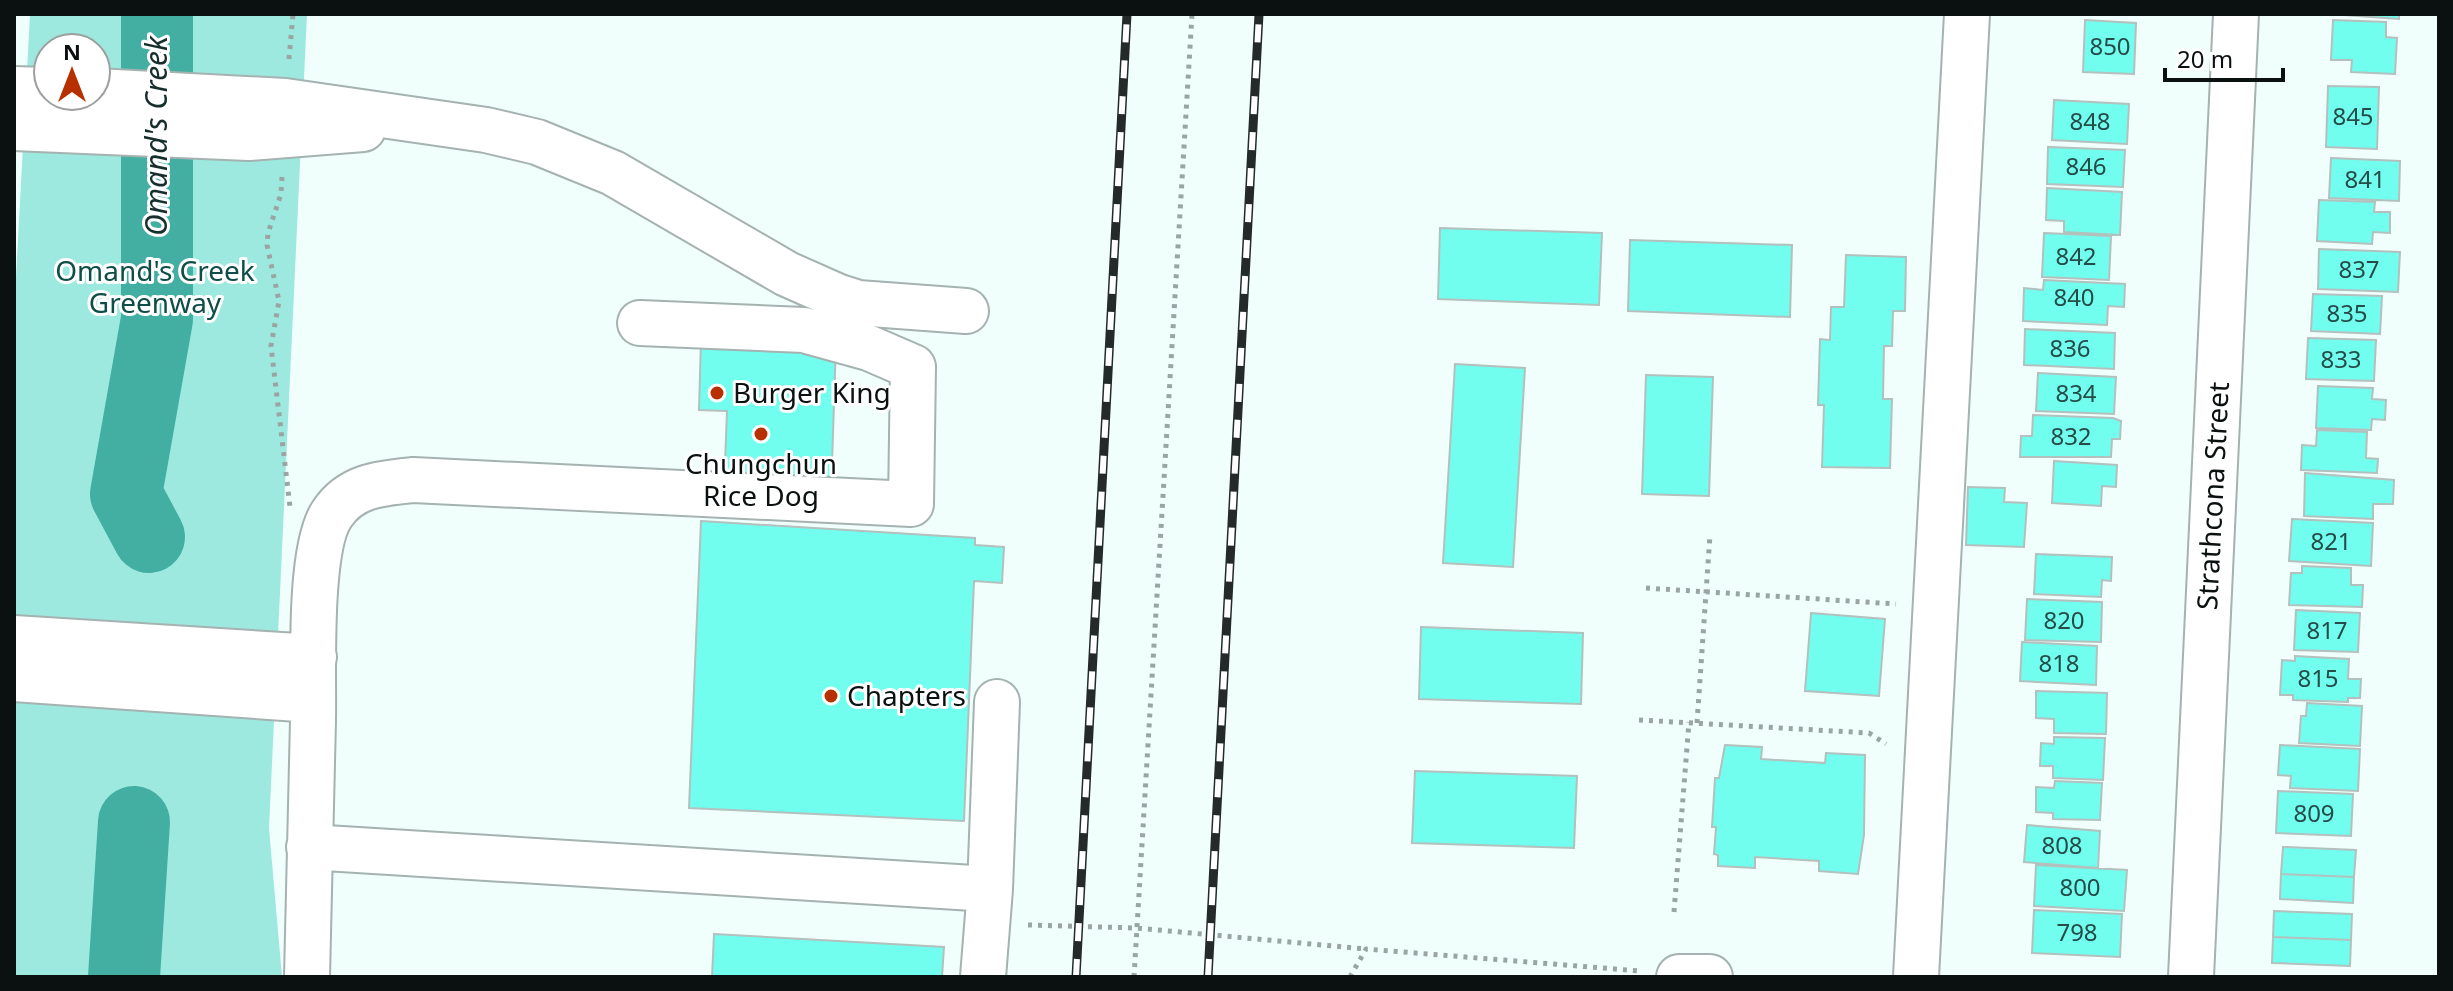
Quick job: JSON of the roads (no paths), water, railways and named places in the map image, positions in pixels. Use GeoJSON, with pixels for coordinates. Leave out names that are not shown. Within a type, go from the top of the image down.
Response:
{"type":"FeatureCollection","features":[{"type":"Feature","properties":{"kind":"street"},"geometry":{"type":"LineString","coordinates":[[1916,977],[1967,14]]}},
{"type":"Feature","properties":{"kind":"street","name":"Strathcona Street"},"geometry":{"type":"LineString","coordinates":[[2191,977],[2236,14]]}},
{"type":"Feature","properties":{"kind":"street"},"geometry":{"type":"LineString","coordinates":[[112,94],[268,118]]}},
{"type":"Feature","properties":{"kind":"street"},"geometry":{"type":"LineString","coordinates":[[14,128],[70,130],[268,118],[434,123],[537,142],[613,173],[787,274],[839,297],[858,303],[966,311]]}},
{"type":"Feature","properties":{"kind":"street"},"geometry":{"type":"LineString","coordinates":[[307,977],[314,657],[320,541],[332,514],[350,494],[376,483],[413,480],[911,504],[913,367],[869,348],[804,330],[640,323]]}},
{"type":"Feature","properties":{"kind":"street"},"geometry":{"type":"LineString","coordinates":[[14,638],[314,657]]}},
{"type":"Feature","properties":{"kind":"street"},"geometry":{"type":"LineString","coordinates":[[14,679],[313,700]]}},
{"type":"Feature","properties":{"kind":"street"},"geometry":{"type":"LineString","coordinates":[[983,977],[997,702]]}},
{"type":"Feature","properties":{"kind":"street"},"geometry":{"type":"LineString","coordinates":[[309,847],[988,908]]}},
{"type":"Feature","properties":{"kind":"waterway","name":"Omand's Creek"},"geometry":{"type":"LineString","coordinates":[[149,537],[126,494],[157,319],[157,14]]}},
{"type":"Feature","properties":{"kind":"waterway","name":"Omand's Creek"},"geometry":{"type":"LineString","coordinates":[[124,977],[134,822]]}},
{"type":"Feature","properties":{"kind":"railway"},"geometry":{"type":"LineString","coordinates":[[1076,977],[1127,14]]}},
{"type":"Feature","properties":{"kind":"railway"},"geometry":{"type":"LineString","coordinates":[[1208,977],[1259,14]]}},
{"type":"Feature","properties":{"kind":"place","name":"Burger King"},"geometry":{"type":"Point","coordinates":[717,393]}},
{"type":"Feature","properties":{"kind":"place","name":"Chungchun Rice Dog"},"geometry":{"type":"Point","coordinates":[761,434]}},
{"type":"Feature","properties":{"kind":"place","name":"Chapters"},"geometry":{"type":"Point","coordinates":[831,696]}},
{"type":"Feature","properties":{"kind":"park label","name":"Omand's Creek Greenway"},"geometry":{"type":"Point","coordinates":[155,287]}}]}
